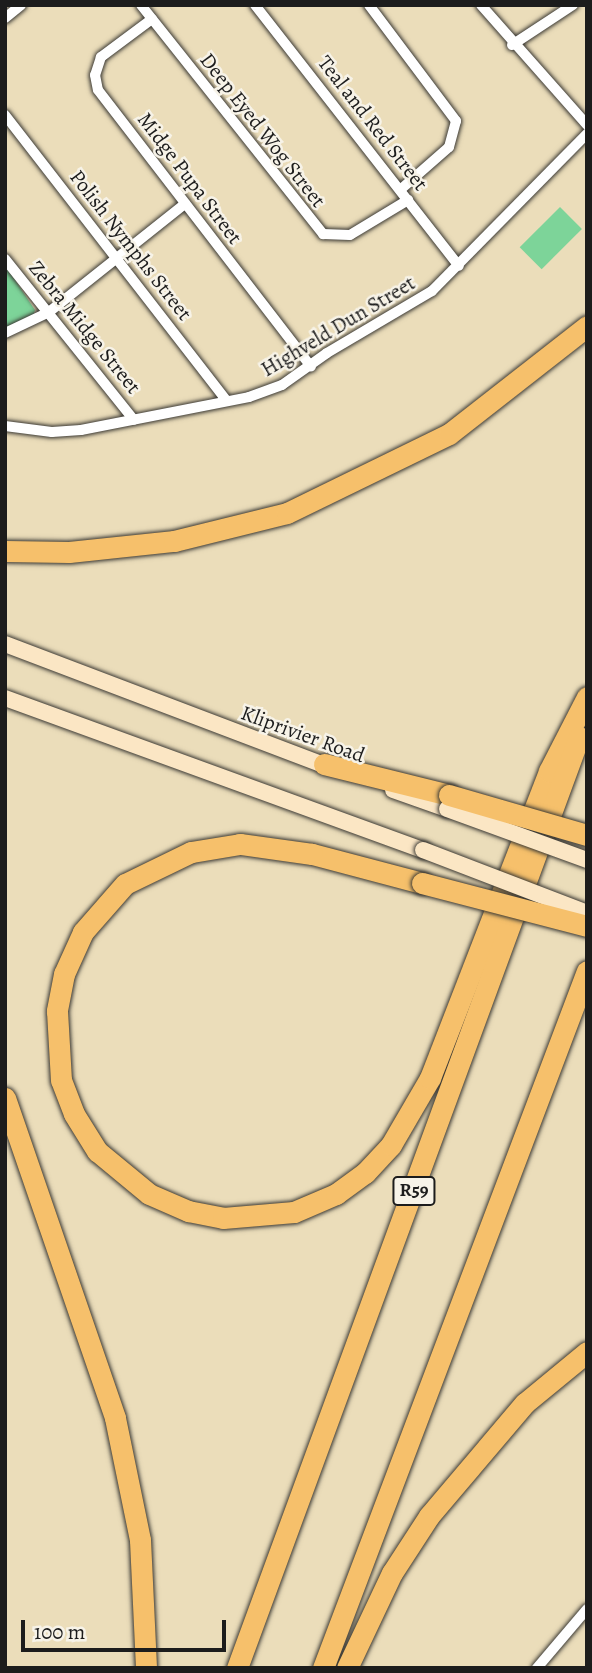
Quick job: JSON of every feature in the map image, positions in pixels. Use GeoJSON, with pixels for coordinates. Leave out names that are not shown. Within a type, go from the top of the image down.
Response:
{"type":"FeatureCollection","features":[{"type":"Feature","properties":{"kind":"highway"},"geometry":{"type":"LineString","coordinates":[[5,551],[69,552],[174,541],[287,513],[449,434],[587,326]]}},
{"type":"Feature","properties":{"kind":"highway"},"geometry":{"type":"LineString","coordinates":[[587,697],[549,771],[430,1078],[391,1145],[365,1173],[336,1194],[295,1212],[223,1218],[180,1208],[149,1194],[97,1151],[74,1115],[61,1080],[57,1011],[64,974],[83,932],[125,884],[191,852],[240,844],[312,854],[422,883],[587,926]]}},
{"type":"Feature","properties":{"kind":"highway","name":"R59"},"geometry":{"type":"LineString","coordinates":[[237,1668],[587,713]]}},
{"type":"Feature","properties":{"kind":"highway"},"geometry":{"type":"LineString","coordinates":[[324,764],[448,802],[587,835]]}},
{"type":"Feature","properties":{"kind":"highway"},"geometry":{"type":"LineString","coordinates":[[323,1668],[587,971]]}},
{"type":"Feature","properties":{"kind":"highway"},"geometry":{"type":"LineString","coordinates":[[539,1102],[587,1007]]}},
{"type":"Feature","properties":{"kind":"highway"},"geometry":{"type":"LineString","coordinates":[[5,1098],[121,1441],[140,1540],[146,1668]]}},
{"type":"Feature","properties":{"kind":"highway"},"geometry":{"type":"LineString","coordinates":[[347,1668],[380,1595],[429,1516],[525,1403],[587,1352]]}},
{"type":"Feature","properties":{"kind":"main road","name":"Kliprivier Road"},"geometry":{"type":"LineString","coordinates":[[5,644],[324,764]]}},
{"type":"Feature","properties":{"kind":"main road"},"geometry":{"type":"LineString","coordinates":[[5,698],[423,850],[587,913]]}},
{"type":"Feature","properties":{"kind":"main road"},"geometry":{"type":"LineString","coordinates":[[448,802],[587,860]]}},
{"type":"Feature","properties":{"kind":"street"},"geometry":{"type":"LineString","coordinates":[[5,18],[22,5]]}},
{"type":"Feature","properties":{"kind":"street","name":"Deep Eyed Wog Street"},"geometry":{"type":"LineString","coordinates":[[141,5],[323,234],[350,235],[408,200]]}},
{"type":"Feature","properties":{"kind":"street","name":"Teal and Red Street"},"geometry":{"type":"LineString","coordinates":[[256,5],[459,266]]}},
{"type":"Feature","properties":{"kind":"street"},"geometry":{"type":"LineString","coordinates":[[369,5],[452,113],[456,130],[449,147],[401,189]]}},
{"type":"Feature","properties":{"kind":"street"},"geometry":{"type":"LineString","coordinates":[[481,5],[512,45],[587,125]]}},
{"type":"Feature","properties":{"kind":"street"},"geometry":{"type":"LineString","coordinates":[[512,45],[573,5]]}},
{"type":"Feature","properties":{"kind":"street","name":"Midge Pupa Street"},"geometry":{"type":"LineString","coordinates":[[152,19],[101,57],[96,82],[185,204],[311,367]]}},
{"type":"Feature","properties":{"kind":"street","name":"Polish Nymphs Street"},"geometry":{"type":"LineString","coordinates":[[6,119],[119,258],[226,400]]}},
{"type":"Feature","properties":{"kind":"street","name":"Highveld Dun Street"},"geometry":{"type":"LineString","coordinates":[[5,426],[52,432],[135,420],[274,389],[414,305],[459,266],[587,134]]}},
{"type":"Feature","properties":{"kind":"street"},"geometry":{"type":"LineString","coordinates":[[5,333],[49,312],[185,204]]}},
{"type":"Feature","properties":{"kind":"street","name":"Zebra Midge Street"},"geometry":{"type":"LineString","coordinates":[[5,259],[135,420]]}},
{"type":"Feature","properties":{"kind":"street"},"geometry":{"type":"LineString","coordinates":[[537,1668],[587,1609]]}},
{"type":"Feature","properties":{"kind":"green space"},"geometry":{"type":"Polygon","coordinates":[[[560,207],[582,229],[542,269],[520,247],[560,207]]]}},
{"type":"Feature","properties":{"kind":"green space"},"geometry":{"type":"Polygon","coordinates":[[[5,265],[35,310],[33,317],[5,329],[5,265]]]}}]}
